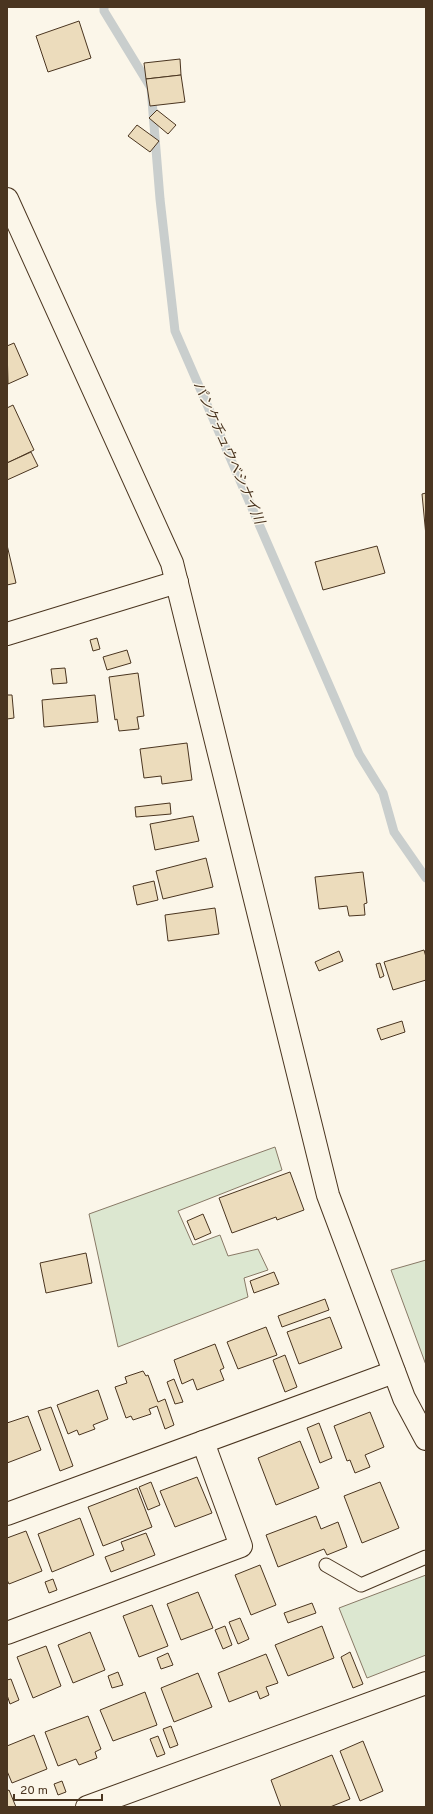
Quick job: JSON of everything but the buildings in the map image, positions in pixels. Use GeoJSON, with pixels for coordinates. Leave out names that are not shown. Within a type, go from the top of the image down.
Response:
{"type":"FeatureCollection","features":[{"type":"Feature","properties":{"kind":"street"},"geometry":{"type":"LineString","coordinates":[[7,199],[172,564],[328,1195],[404,1398],[426,1439]]}},
{"type":"Feature","properties":{"kind":"street"},"geometry":{"type":"LineString","coordinates":[[7,634],[177,582]]}},
{"type":"Feature","properties":{"kind":"street"},"geometry":{"type":"LineString","coordinates":[[7,1514],[394,1372]]}},
{"type":"Feature","properties":{"kind":"street"},"geometry":{"type":"LineString","coordinates":[[7,1633],[241,1546],[204,1442]]}},
{"type":"Feature","properties":{"kind":"street"},"geometry":{"type":"LineString","coordinates":[[87,1807],[426,1683]]}},
{"type":"Feature","properties":{"kind":"lane"},"geometry":{"type":"LineString","coordinates":[[326,1565],[361,1585],[426,1557]]}},
{"type":"Feature","properties":{"kind":"green space"},"geometry":{"type":"Polygon","coordinates":[[[275,1147],[282,1170],[178,1211],[193,1245],[220,1235],[228,1256],[258,1249],[268,1270],[244,1278],[248,1297],[118,1347],[89,1214],[275,1147]]]}},
{"type":"Feature","properties":{"kind":"green space"},"geometry":{"type":"Polygon","coordinates":[[[426,1260],[426,1365],[391,1270],[426,1260]]]}},
{"type":"Feature","properties":{"kind":"green space"},"geometry":{"type":"Polygon","coordinates":[[[426,1575],[426,1655],[367,1678],[339,1608],[426,1575]]]}},
{"type":"Feature","properties":{"kind":"waterway","name":"パンケチュウベシナイ川"},"geometry":{"type":"LineString","coordinates":[[104,7],[104,11],[151,88],[160,199],[175,331],[359,754],[383,793],[394,832],[426,878]]}}]}
